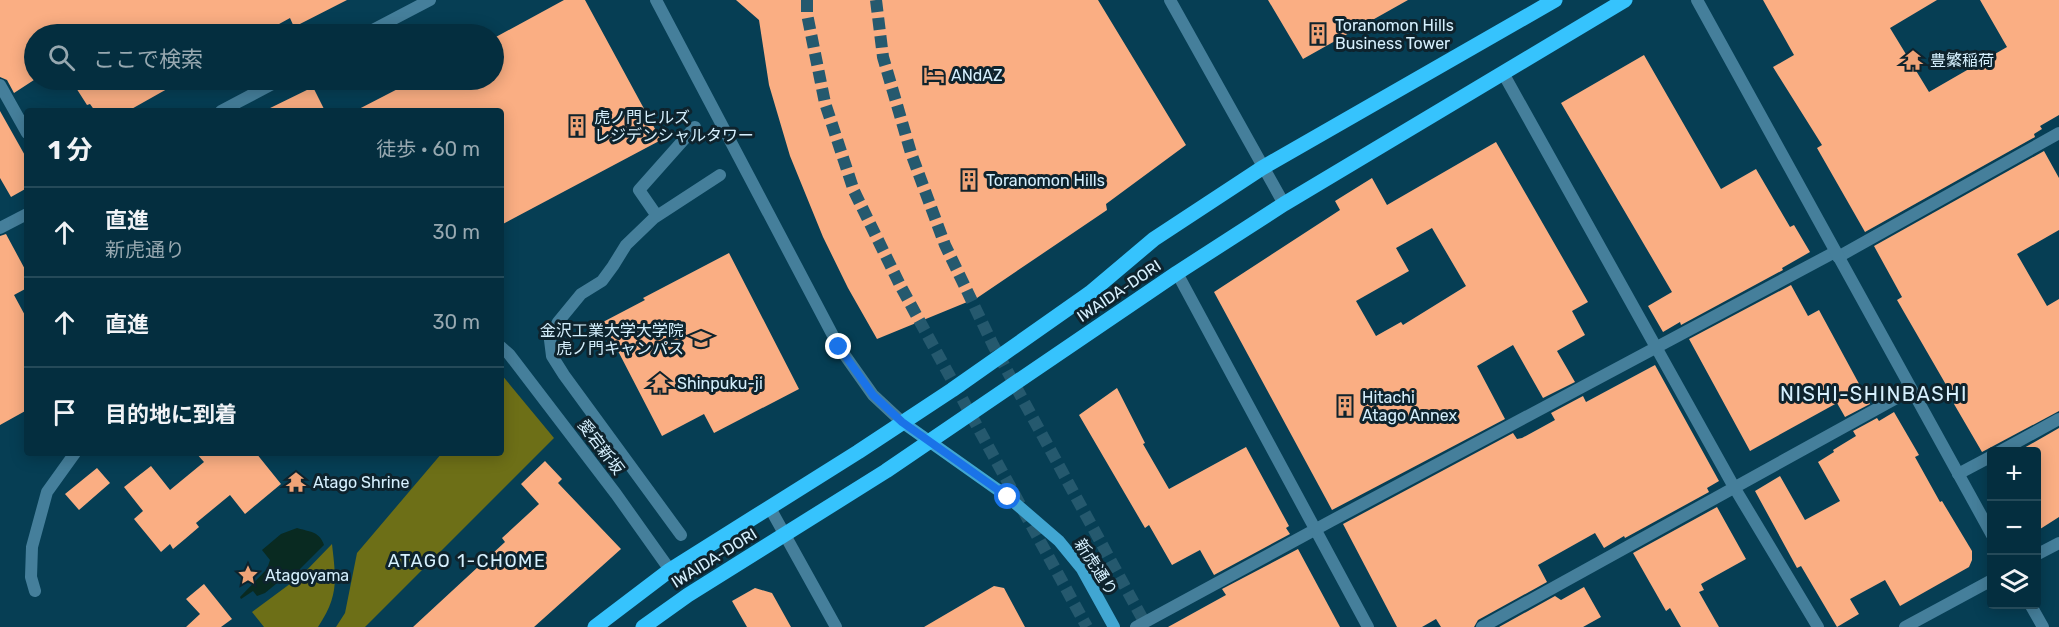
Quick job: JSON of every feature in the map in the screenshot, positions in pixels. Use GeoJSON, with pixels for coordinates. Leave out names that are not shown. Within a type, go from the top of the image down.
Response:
{"type":"FeatureCollection","features":[{"type":"Feature","properties":{"kind":"main road","name":"IWAIDA-DORI"},"geometry":{"type":"LineString","coordinates":[[595,627],[670,570],[952,390],[1090,293],[1154,238],[1263,168],[1555,0]]}},
{"type":"Feature","properties":{"kind":"main road","name":"IWAIDA-DORI"},"geometry":{"type":"LineString","coordinates":[[643,627],[688,595],[886,471],[1284,204],[1625,0]]}},
{"type":"Feature","properties":{"kind":"main road","name":"新虎通り"},"geometry":{"type":"LineString","coordinates":[[902,422],[1008,497],[1059,541],[1082,569],[1114,627]]}},
{"type":"Feature","properties":{"kind":"street"},"geometry":{"type":"LineString","coordinates":[[384,24],[430,0]]}},
{"type":"Feature","properties":{"kind":"street"},"geometry":{"type":"LineString","coordinates":[[656,0],[839,347],[873,395],[902,422]]}},
{"type":"Feature","properties":{"kind":"street"},"geometry":{"type":"LineString","coordinates":[[1170,0],[1284,204]]}},
{"type":"Feature","properties":{"kind":"street"},"geometry":{"type":"LineString","coordinates":[[1697,0],[1987,526]]}},
{"type":"Feature","properties":{"kind":"street"},"geometry":{"type":"LineString","coordinates":[[1503,73],[1734,487],[1818,627]]}},
{"type":"Feature","properties":{"kind":"street"},"geometry":{"type":"LineString","coordinates":[[0,85],[24,128]]}},
{"type":"Feature","properties":{"kind":"street"},"geometry":{"type":"LineString","coordinates":[[239,107],[265,90]]}},
{"type":"Feature","properties":{"kind":"street"},"geometry":{"type":"LineString","coordinates":[[657,216],[639,190],[695,127]]}},
{"type":"Feature","properties":{"kind":"street"},"geometry":{"type":"LineString","coordinates":[[1136,627],[1656,348],[1837,255],[2059,133]]}},
{"type":"Feature","properties":{"kind":"street"},"geometry":{"type":"LineString","coordinates":[[681,535],[564,375],[552,356],[550,340],[558,322],[581,294],[602,281],[626,245],[657,216],[720,175]]}},
{"type":"Feature","properties":{"kind":"street"},"geometry":{"type":"LineString","coordinates":[[0,228],[24,216]]}},
{"type":"Feature","properties":{"kind":"street"},"geometry":{"type":"LineString","coordinates":[[1178,273],[1368,627]]}},
{"type":"Feature","properties":{"kind":"street","name":"愛宕新坂"},"geometry":{"type":"LineString","coordinates":[[504,350],[616,494],[670,570]]}},
{"type":"Feature","properties":{"kind":"street"},"geometry":{"type":"LineString","coordinates":[[1482,627],[1911,390]]}},
{"type":"Feature","properties":{"kind":"street"},"geometry":{"type":"LineString","coordinates":[[2009,447],[2059,419]]}},
{"type":"Feature","properties":{"kind":"street"},"geometry":{"type":"LineString","coordinates":[[35,591],[31,577],[32,547],[47,492],[73,456]]}},
{"type":"Feature","properties":{"kind":"street"},"geometry":{"type":"LineString","coordinates":[[1958,474],[1987,459]]}},
{"type":"Feature","properties":{"kind":"street"},"geometry":{"type":"LineString","coordinates":[[770,508],[836,627]]}},
{"type":"Feature","properties":{"kind":"street"},"geometry":{"type":"LineString","coordinates":[[2041,553],[2059,543]]}},
{"type":"Feature","properties":{"kind":"street"},"geometry":{"type":"LineString","coordinates":[[1905,627],[1987,583]]}},
{"type":"Feature","properties":{"kind":"street"},"geometry":{"type":"LineString","coordinates":[[2033,609],[2043,627]]}},
{"type":"Feature","properties":{"kind":"shaded area"},"geometry":{"type":"Polygon","coordinates":[[[504,378],[554,438],[365,627],[336,627],[345,613],[357,553],[439,456],[504,456],[504,378]]]}},
{"type":"Feature","properties":{"kind":"shaded area"},"geometry":{"type":"Polygon","coordinates":[[[297,528],[317,535],[324,545],[298,571],[282,579],[265,593],[257,596],[253,591],[241,599],[240,597],[267,569],[270,560],[262,550],[281,534],[297,528]]]}},
{"type":"Feature","properties":{"kind":"shaded area"},"geometry":{"type":"Polygon","coordinates":[[[332,544],[335,578],[333,596],[318,627],[264,627],[252,612],[302,575],[332,544]]]}},
{"type":"Feature","properties":{"kind":"building"},"geometry":{"type":"Polygon","coordinates":[[[0,0],[347,0],[300,24],[293,24],[290,18],[279,24],[24,24],[24,86],[14,93],[7,80],[0,77],[0,0]]]}},
{"type":"Feature","properties":{"kind":"building","name":"虎ノ門ヒルズ レジデンシャルタワー"},"geometry":{"type":"Polygon","coordinates":[[[564,0],[585,0],[661,140],[504,223],[504,108],[361,108],[396,90],[504,90],[504,33],[564,0]]]}},
{"type":"Feature","properties":{"kind":"building","name":"Toranomon Hills"},"geometry":{"type":"Polygon","coordinates":[[[736,0],[1098,0],[1186,145],[1106,204],[1107,210],[977,298],[877,339],[823,237],[790,156],[769,85],[759,20],[736,0]]]}},
{"type":"Feature","properties":{"kind":"building","name":"Toranomon Hills Business Tower"},"geometry":{"type":"Polygon","coordinates":[[[1268,0],[1408,0],[1303,59],[1268,0]]]}},
{"type":"Feature","properties":{"kind":"building"},"geometry":{"type":"Polygon","coordinates":[[[1763,0],[1937,0],[1890,28],[1929,92],[2007,47],[1980,0],[2059,0],[2059,115],[2040,126],[2042,129],[2034,134],[2035,137],[1865,232],[1817,148],[1822,145],[1773,67],[1794,55],[1763,0]]]}},
{"type":"Feature","properties":{"kind":"building"},"geometry":{"type":"Polygon","coordinates":[[[1644,55],[1721,189],[1756,169],[1790,227],[1794,225],[1810,252],[1782,268],[1783,270],[1681,325],[1680,322],[1663,332],[1648,306],[1672,292],[1561,103],[1644,55]]]}},
{"type":"Feature","properties":{"kind":"building"},"geometry":{"type":"Polygon","coordinates":[[[77,90],[165,90],[133,108],[93,108],[90,104],[87,105],[77,90]]]}},
{"type":"Feature","properties":{"kind":"building"},"geometry":{"type":"Polygon","coordinates":[[[307,90],[314,90],[324,108],[270,108],[307,90]]]}},
{"type":"Feature","properties":{"kind":"building"},"geometry":{"type":"Polygon","coordinates":[[[0,111],[24,154],[24,190],[11,197],[0,178],[0,111]]]}},
{"type":"Feature","properties":{"kind":"building"},"geometry":{"type":"Polygon","coordinates":[[[1496,142],[1588,302],[1572,311],[1585,335],[1557,351],[1575,382],[1543,398],[1513,345],[1477,366],[1505,419],[1332,510],[1214,292],[1340,210],[1335,201],[1372,178],[1387,205],[1496,142]],[[1432,228],[1396,248],[1409,271],[1356,301],[1376,336],[1401,322],[1403,325],[1466,286],[1432,228]]]}},
{"type":"Feature","properties":{"kind":"building"},"geometry":{"type":"Polygon","coordinates":[[[2044,151],[2059,178],[2059,230],[2017,254],[2047,306],[2059,299],[2059,411],[1991,447],[1987,447],[1982,452],[1897,300],[1902,297],[1874,246],[2044,151]]]}},
{"type":"Feature","properties":{"kind":"building"},"geometry":{"type":"Polygon","coordinates":[[[6,234],[24,267],[24,290],[14,295],[24,313],[24,412],[0,425],[0,236],[6,234]]]}},
{"type":"Feature","properties":{"kind":"building"},"geometry":{"type":"Polygon","coordinates":[[[729,253],[799,389],[714,433],[704,414],[662,436],[603,322],[645,300],[643,298],[729,253]]]}},
{"type":"Feature","properties":{"kind":"building"},"geometry":{"type":"Polygon","coordinates":[[[1791,285],[1808,316],[1819,310],[1870,404],[1845,417],[1837,403],[1750,451],[1689,339],[1791,285]]]}},
{"type":"Feature","properties":{"kind":"building"},"geometry":{"type":"Polygon","coordinates":[[[1655,365],[1719,481],[1707,488],[1709,492],[1604,548],[1595,533],[1538,565],[1547,582],[1478,620],[1474,627],[1441,627],[1436,619],[1422,627],[1397,627],[1343,524],[1513,433],[1517,439],[1522,438],[1555,420],[1551,413],[1583,396],[1586,402],[1655,365]]]}},
{"type":"Feature","properties":{"kind":"building"},"geometry":{"type":"Polygon","coordinates":[[[1117,388],[1145,443],[1143,444],[1169,489],[1246,447],[1289,526],[1286,528],[1290,534],[1214,575],[1200,550],[1172,565],[1149,525],[1145,528],[1079,415],[1117,388]]]}},
{"type":"Feature","properties":{"kind":"building"},"geometry":{"type":"Polygon","coordinates":[[[1894,412],[1919,455],[1915,457],[1940,502],[1942,501],[1972,551],[1972,560],[1969,567],[1900,606],[1885,580],[1850,599],[1859,614],[1837,627],[1801,566],[1797,568],[1755,491],[1780,476],[1805,520],[1840,501],[1818,462],[1856,436],[1853,431],[1877,418],[1879,421],[1894,412]]]}},
{"type":"Feature","properties":{"kind":"building"},"geometry":{"type":"Polygon","coordinates":[[[2059,428],[2059,517],[2041,528],[2041,447],[2026,447],[2059,428]]]}},
{"type":"Feature","properties":{"kind":"building"},"geometry":{"type":"Polygon","coordinates":[[[199,456],[258,456],[281,484],[245,514],[230,495],[196,523],[199,527],[173,549],[170,544],[161,552],[134,519],[143,511],[124,487],[151,466],[170,490],[204,462],[199,456]]]}},
{"type":"Feature","properties":{"kind":"building"},"geometry":{"type":"Polygon","coordinates":[[[545,461],[562,479],[558,483],[621,549],[534,627],[413,627],[505,542],[502,538],[539,504],[521,484],[545,461]]]}},
{"type":"Feature","properties":{"kind":"building"},"geometry":{"type":"Polygon","coordinates":[[[97,468],[110,483],[79,510],[65,494],[97,468]]]}},
{"type":"Feature","properties":{"kind":"building"},"geometry":{"type":"Polygon","coordinates":[[[1717,507],[1746,559],[1701,584],[1704,590],[1699,592],[1719,627],[1681,627],[1670,608],[1666,611],[1633,553],[1717,507]]]}},
{"type":"Feature","properties":{"kind":"building"},"geometry":{"type":"Polygon","coordinates":[[[1298,549],[1340,627],[1168,627],[1226,595],[1222,589],[1298,549]]]}},
{"type":"Feature","properties":{"kind":"building"},"geometry":{"type":"Polygon","coordinates":[[[204,584],[232,619],[221,627],[186,627],[200,614],[186,599],[204,584]]]}},
{"type":"Feature","properties":{"kind":"building"},"geometry":{"type":"Polygon","coordinates":[[[994,586],[1004,588],[1025,627],[924,627],[994,586]]]}},
{"type":"Feature","properties":{"kind":"building"},"geometry":{"type":"Polygon","coordinates":[[[1584,587],[1601,617],[1583,627],[1499,627],[1555,596],[1561,600],[1584,587]]]}},
{"type":"Feature","properties":{"kind":"building"},"geometry":{"type":"Polygon","coordinates":[[[755,588],[772,593],[791,627],[747,627],[732,601],[755,588]]]}},
{"type":"Feature","properties":{"kind":"tunnel"},"geometry":{"type":"LineString","coordinates":[[807,0],[807,14],[825,103],[854,191],[901,287],[1087,627]]}},
{"type":"Feature","properties":{"kind":"tunnel"},"geometry":{"type":"LineString","coordinates":[[876,0],[883,57],[911,153],[945,245],[993,345],[1147,627]]}},
{"type":"Feature","properties":{"kind":"place","name":"Toranomon Hills Business Tower"},"geometry":{"type":"Point","coordinates":[1318,34]}},
{"type":"Feature","properties":{"kind":"place","name":"豊繁稲荷"},"geometry":{"type":"Point","coordinates":[1913,60]}},
{"type":"Feature","properties":{"kind":"place","name":"ANdAZ"},"geometry":{"type":"Point","coordinates":[934,75]}},
{"type":"Feature","properties":{"kind":"place","name":"虎ノ門ヒルズ レジデンシャルタワー"},"geometry":{"type":"Point","coordinates":[577,126]}},
{"type":"Feature","properties":{"kind":"place","name":"Toranomon Hills"},"geometry":{"type":"Point","coordinates":[969,180]}},
{"type":"Feature","properties":{"kind":"place","name":"金沢工業大学大学院 虎ノ門キャンパス"},"geometry":{"type":"Point","coordinates":[701,339]}},
{"type":"Feature","properties":{"kind":"place","name":"Shinpuku-ji"},"geometry":{"type":"Point","coordinates":[660,383]}},
{"type":"Feature","properties":{"kind":"place","name":"Hitachi Atago Annex"},"geometry":{"type":"Point","coordinates":[1345,406]}},
{"type":"Feature","properties":{"kind":"place","name":"Atago Shrine"},"geometry":{"type":"Point","coordinates":[296,482]}},
{"type":"Feature","properties":{"kind":"place","name":"Atagoyama"},"geometry":{"type":"Point","coordinates":[248,575]}},
{"type":"Feature","properties":{"kind":"district","name":"NISHI-SHINBASHI"},"geometry":{"type":"Point","coordinates":[1874,394]}},
{"type":"Feature","properties":{"kind":"district","name":"ATAGO 1-CHOME"},"geometry":{"type":"Point","coordinates":[467,561]}},
{"type":"Feature","properties":{"kind":"route"},"geometry":{"type":"LineString","coordinates":[[839,347],[873,395],[902,422],[1008,497]]}}]}
